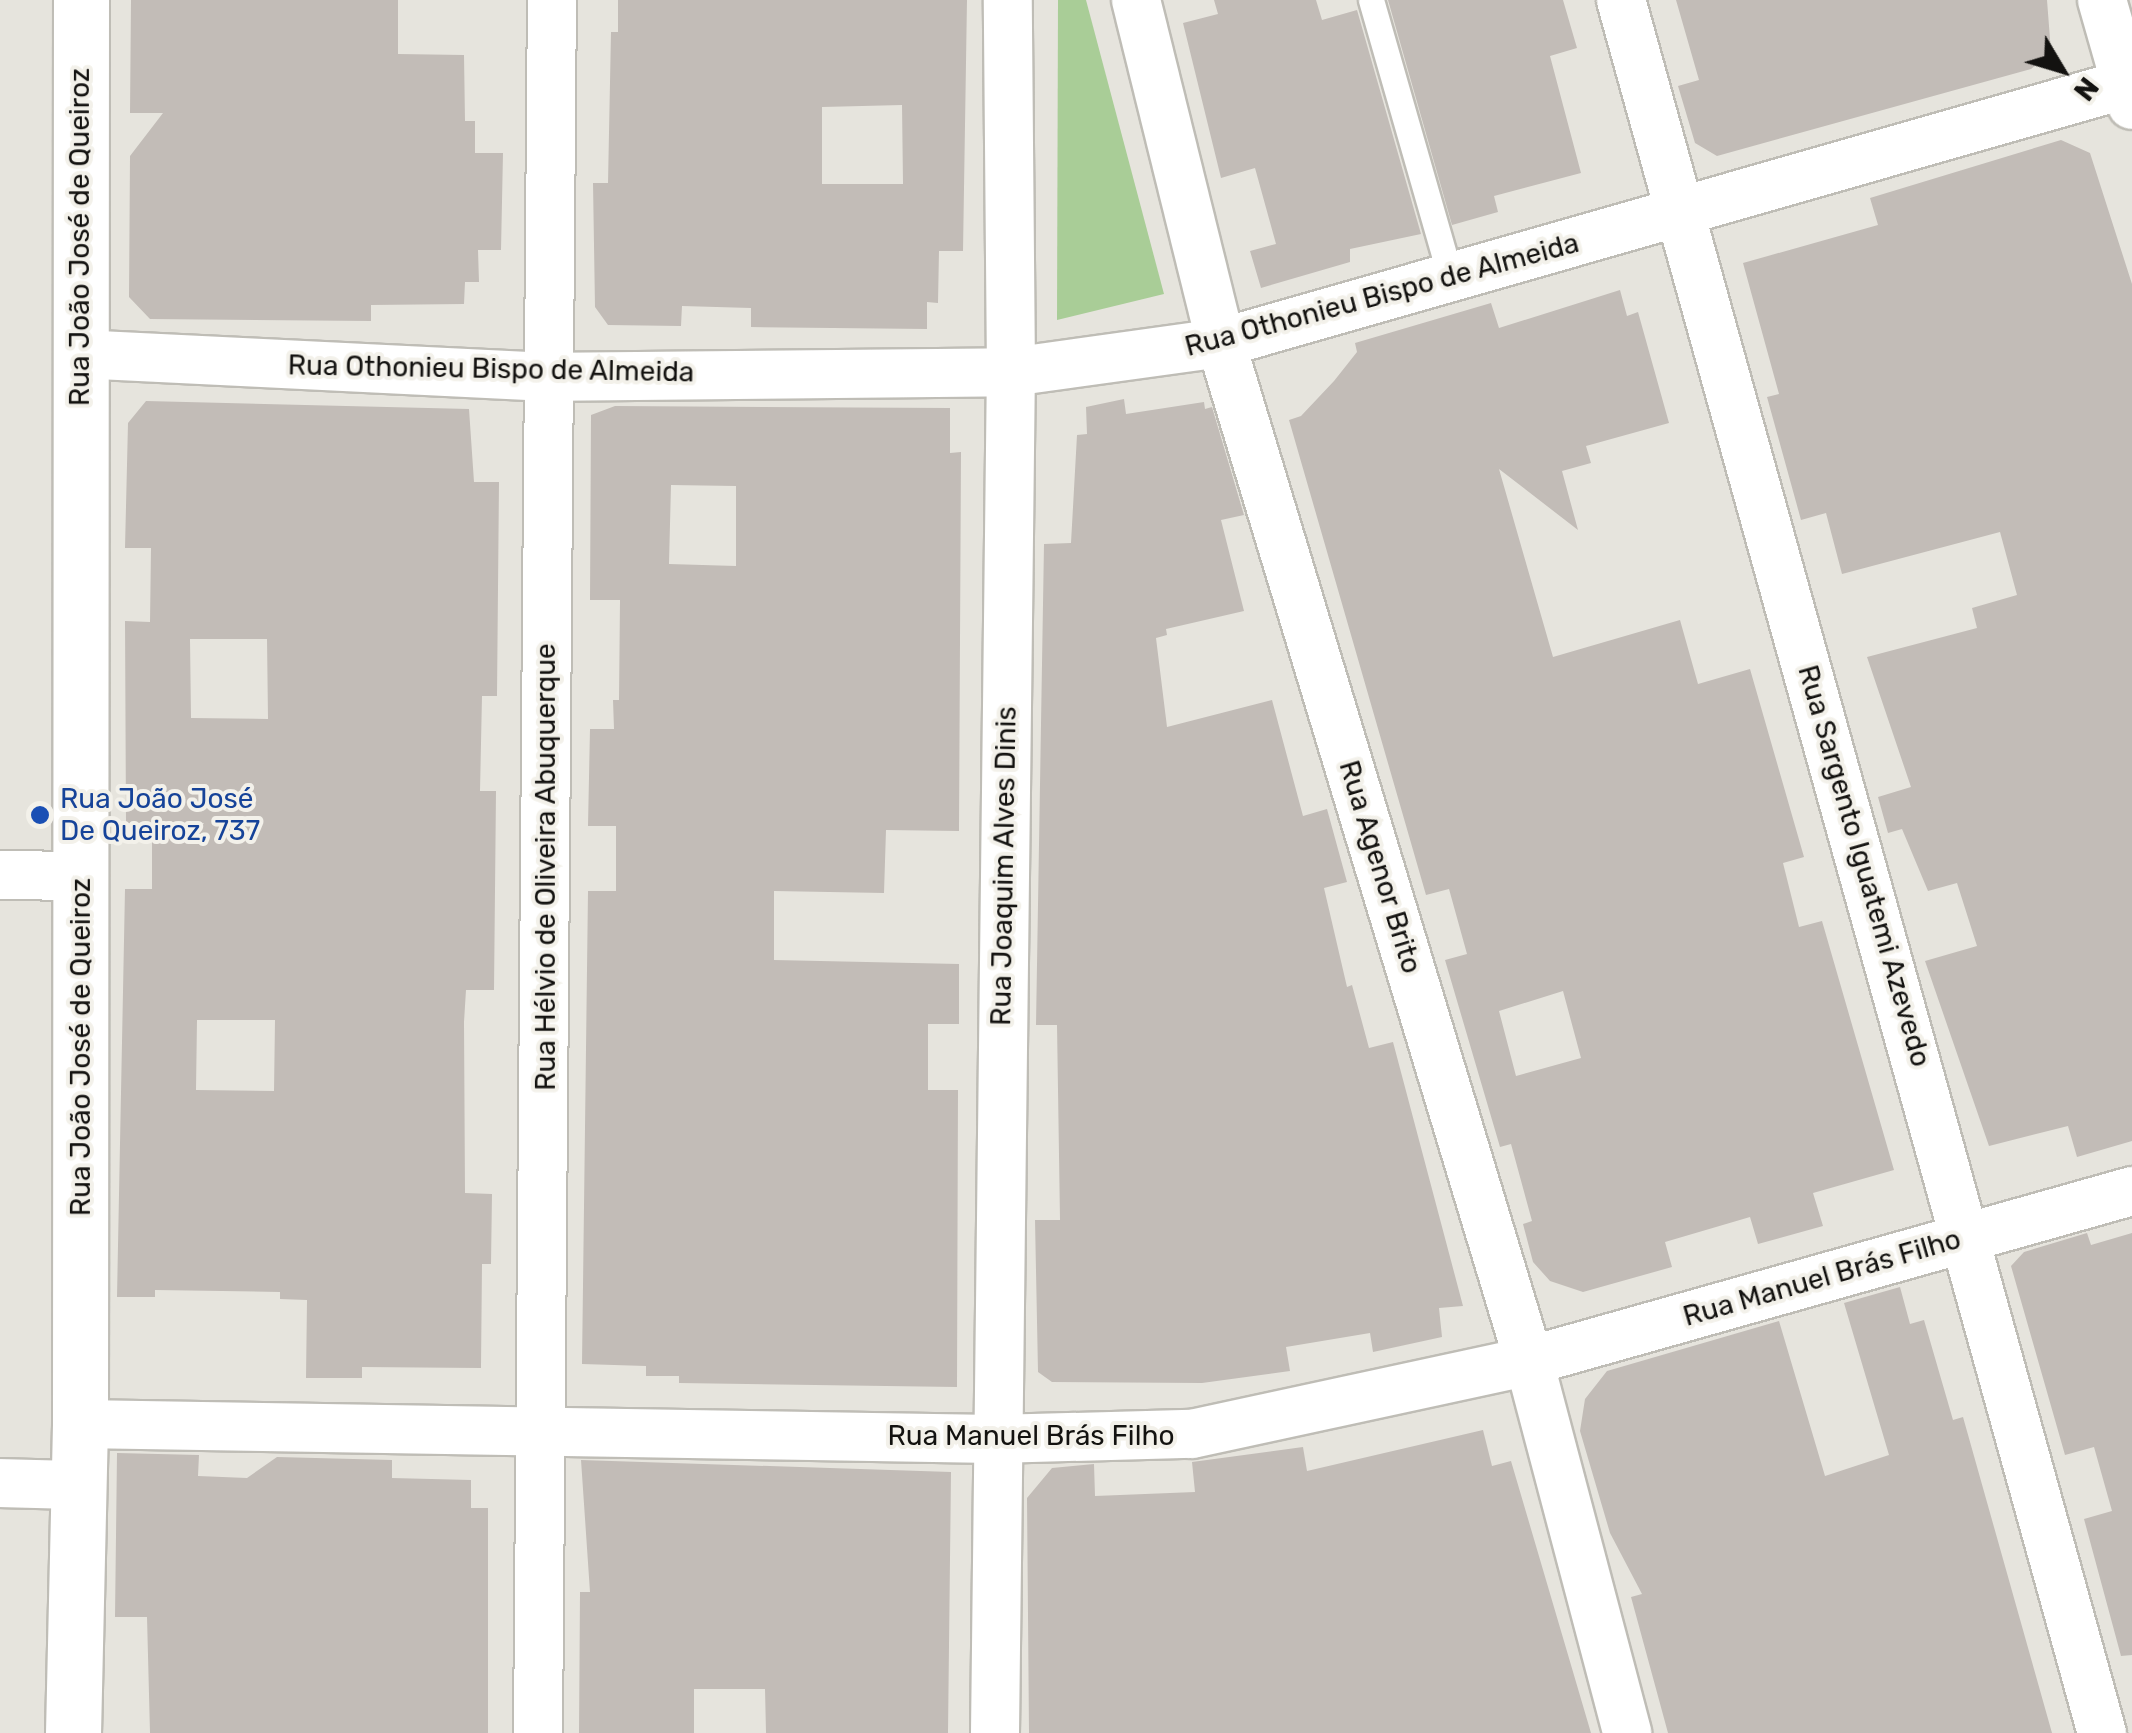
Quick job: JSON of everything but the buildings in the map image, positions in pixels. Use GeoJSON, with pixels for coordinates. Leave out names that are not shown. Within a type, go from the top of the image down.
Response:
{"type":"FeatureCollection","features":[{"type":"Feature","properties":{"kind":"street","name":"Rua João José de Queiroz"},"geometry":{"type":"LineString","coordinates":[[73,1733],[80,1424],[81,0]]}},
{"type":"Feature","properties":{"kind":"street","name":"Rua Hélvio de Oliveira Abuquerque"},"geometry":{"type":"LineString","coordinates":[[538,1733],[552,0]]}},
{"type":"Feature","properties":{"kind":"street","name":"Rua Joaquim Alves Dinis"},"geometry":{"type":"LineString","coordinates":[[995,1733],[995,1439],[1011,372],[1008,0]]}},
{"type":"Feature","properties":{"kind":"street","name":"Rua Agenor Brito"},"geometry":{"type":"LineString","coordinates":[[1136,0],[1221,343],[1529,1360],[1627,1733]]}},
{"type":"Feature","properties":{"kind":"street","name":"Rua Sargento Iguatemi Azevedo"},"geometry":{"type":"LineString","coordinates":[[1621,0],[1968,1237],[2102,1733]]}},
{"type":"Feature","properties":{"kind":"street"},"geometry":{"type":"LineString","coordinates":[[2102,0],[2129,94]]}},
{"type":"Feature","properties":{"kind":"street","name":"Rua Othonieu Bispo de Almeida"},"geometry":{"type":"LineString","coordinates":[[78,354],[548,376],[1011,372],[1221,343],[2129,94]]}},
{"type":"Feature","properties":{"kind":"street"},"geometry":{"type":"LineString","coordinates":[[0,876],[82,876]]}},
{"type":"Feature","properties":{"kind":"street","name":"Rua Manuel Brás Filho"},"geometry":{"type":"LineString","coordinates":[[80,1424],[995,1439],[1192,1434],[1529,1360],[2132,1191]]}},
{"type":"Feature","properties":{"kind":"street"},"geometry":{"type":"LineString","coordinates":[[0,1483],[78,1485]]}},
{"type":"Feature","properties":{"kind":"lane"},"geometry":{"type":"LineString","coordinates":[[1371,0],[1451,278]]}},
{"type":"Feature","properties":{"kind":"green space"},"geometry":{"type":"Polygon","coordinates":[[[1058,0],[1086,0],[1164,294],[1057,320],[1058,0]]]}},
{"type":"Feature","properties":{"kind":"place","name":"Rua João José De Queiroz, 737"},"geometry":{"type":"Point","coordinates":[40,815]}}]}
